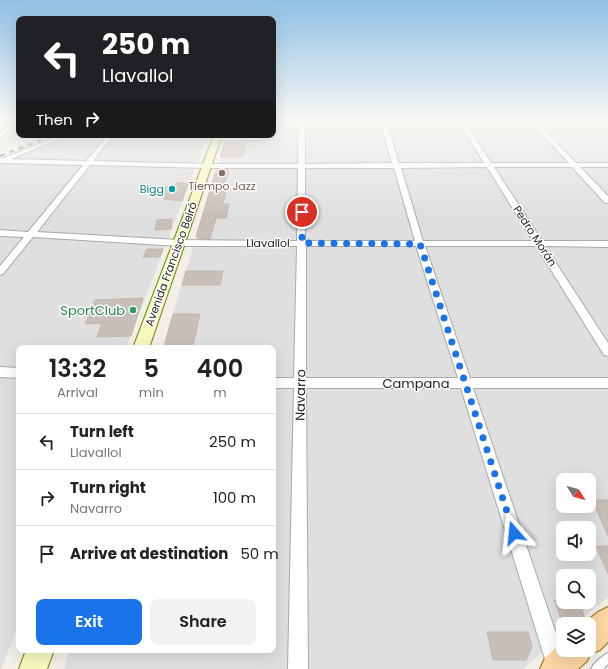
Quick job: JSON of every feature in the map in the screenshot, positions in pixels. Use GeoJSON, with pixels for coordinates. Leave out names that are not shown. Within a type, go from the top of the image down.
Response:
{"type":"FeatureCollection","features":[{"type":"Feature","properties":{"kind":"main road","name":"Avenida Francisco Beiró"},"geometry":{"type":"LineString","coordinates":[[142,345],[212,152]]}},
{"type":"Feature","properties":{"kind":"main road"},"geometry":{"type":"LineString","coordinates":[[596,632],[608,622]]}},
{"type":"Feature","properties":{"kind":"main road"},"geometry":{"type":"LineString","coordinates":[[33,669],[39,653]]}},
{"type":"Feature","properties":{"kind":"street"},"geometry":{"type":"LineString","coordinates":[[1,161],[23,152]]}},
{"type":"Feature","properties":{"kind":"street"},"geometry":{"type":"LineString","coordinates":[[0,272],[96,152]]}},
{"type":"Feature","properties":{"kind":"street","name":"Navarro"},"geometry":{"type":"LineString","coordinates":[[298,669],[302,243],[301,152]]}},
{"type":"Feature","properties":{"kind":"street"},"geometry":{"type":"LineString","coordinates":[[392,152],[465,383],[562,664]]}},
{"type":"Feature","properties":{"kind":"street","name":"Pedro Morán"},"geometry":{"type":"LineString","coordinates":[[481,152],[608,352]]}},
{"type":"Feature","properties":{"kind":"street"},"geometry":{"type":"LineString","coordinates":[[562,152],[608,201]]}},
{"type":"Feature","properties":{"kind":"street"},"geometry":{"type":"LineString","coordinates":[[1,161],[208,166],[608,165]]}},
{"type":"Feature","properties":{"kind":"street","name":"Llavallol"},"geometry":{"type":"LineString","coordinates":[[0,233],[179,243],[608,244]]}},
{"type":"Feature","properties":{"kind":"street"},"geometry":{"type":"LineString","coordinates":[[0,372],[16,373]]}},
{"type":"Feature","properties":{"kind":"street","name":"Campana"},"geometry":{"type":"LineString","coordinates":[[276,382],[608,383]]}},
{"type":"Feature","properties":{"kind":"lane"},"geometry":{"type":"LineString","coordinates":[[596,669],[608,658]]}},
{"type":"Feature","properties":{"kind":"shaded area"},"geometry":{"type":"Polygon","coordinates":[[[29,152],[201,152],[127,345],[16,345],[16,632],[1,669],[0,669],[0,164],[29,152]]]}},
{"type":"Feature","properties":{"kind":"shaded area"},"geometry":{"type":"Polygon","coordinates":[[[223,152],[608,152],[608,597],[596,607],[596,569],[556,569],[556,609],[593,609],[584,617],[556,617],[556,640],[523,669],[64,669],[68,653],[276,653],[276,345],[163,345],[223,152]]]}},
{"type":"Feature","properties":{"kind":"building"},"geometry":{"type":"Polygon","coordinates":[[[222,152],[244,152],[243,157],[220,157],[222,152]]]}},
{"type":"Feature","properties":{"kind":"building"},"geometry":{"type":"Polygon","coordinates":[[[229,170],[225,183],[228,183],[223,204],[229,204],[226,218],[216,218],[210,239],[201,239],[196,237],[216,171],[229,170]]]}},
{"type":"Feature","properties":{"kind":"building"},"geometry":{"type":"Polygon","coordinates":[[[176,183],[188,183],[182,201],[164,199],[166,195],[160,195],[165,187],[175,186],[176,183]]]}},
{"type":"Feature","properties":{"kind":"building"},"geometry":{"type":"Polygon","coordinates":[[[172,219],[171,229],[155,230],[157,220],[172,219]]]}},
{"type":"Feature","properties":{"kind":"building"},"geometry":{"type":"Polygon","coordinates":[[[147,249],[163,249],[160,257],[143,257],[147,249]]]}},
{"type":"Feature","properties":{"kind":"building"},"geometry":{"type":"Polygon","coordinates":[[[186,271],[223,271],[220,285],[182,285],[186,271]]]}},
{"type":"Feature","properties":{"kind":"building"},"geometry":{"type":"Polygon","coordinates":[[[143,298],[131,336],[97,337],[102,323],[85,324],[95,300],[143,298]]]}},
{"type":"Feature","properties":{"kind":"building"},"geometry":{"type":"Polygon","coordinates":[[[173,314],[200,314],[193,345],[165,345],[173,314]]]}},
{"type":"Feature","properties":{"kind":"building"},"geometry":{"type":"Polygon","coordinates":[[[596,500],[608,500],[608,536],[596,509],[596,500]]]}},
{"type":"Feature","properties":{"kind":"building"},"geometry":{"type":"Polygon","coordinates":[[[596,546],[608,546],[608,574],[596,546]]]}},
{"type":"Feature","properties":{"kind":"building"},"geometry":{"type":"Polygon","coordinates":[[[557,609],[582,609],[585,617],[560,617],[557,609]]]}},
{"type":"Feature","properties":{"kind":"building"},"geometry":{"type":"Polygon","coordinates":[[[487,632],[528,632],[532,647],[526,660],[493,660],[487,632]]]}},
{"type":"Feature","properties":{"kind":"railway"},"geometry":{"type":"LineString","coordinates":[[0,156],[10,152]]}},
{"type":"Feature","properties":{"kind":"place","name":"Tiempo Jazz"},"geometry":{"type":"Point","coordinates":[222,173]}},
{"type":"Feature","properties":{"kind":"place","name":"Bigg"},"geometry":{"type":"Point","coordinates":[172,189]}},
{"type":"Feature","properties":{"kind":"place","name":"SportClub"},"geometry":{"type":"Point","coordinates":[133,310]}},
{"type":"Feature","properties":{"kind":"route"},"geometry":{"type":"LineString","coordinates":[[302,212],[302,243],[420,244],[514,533]]}}]}
